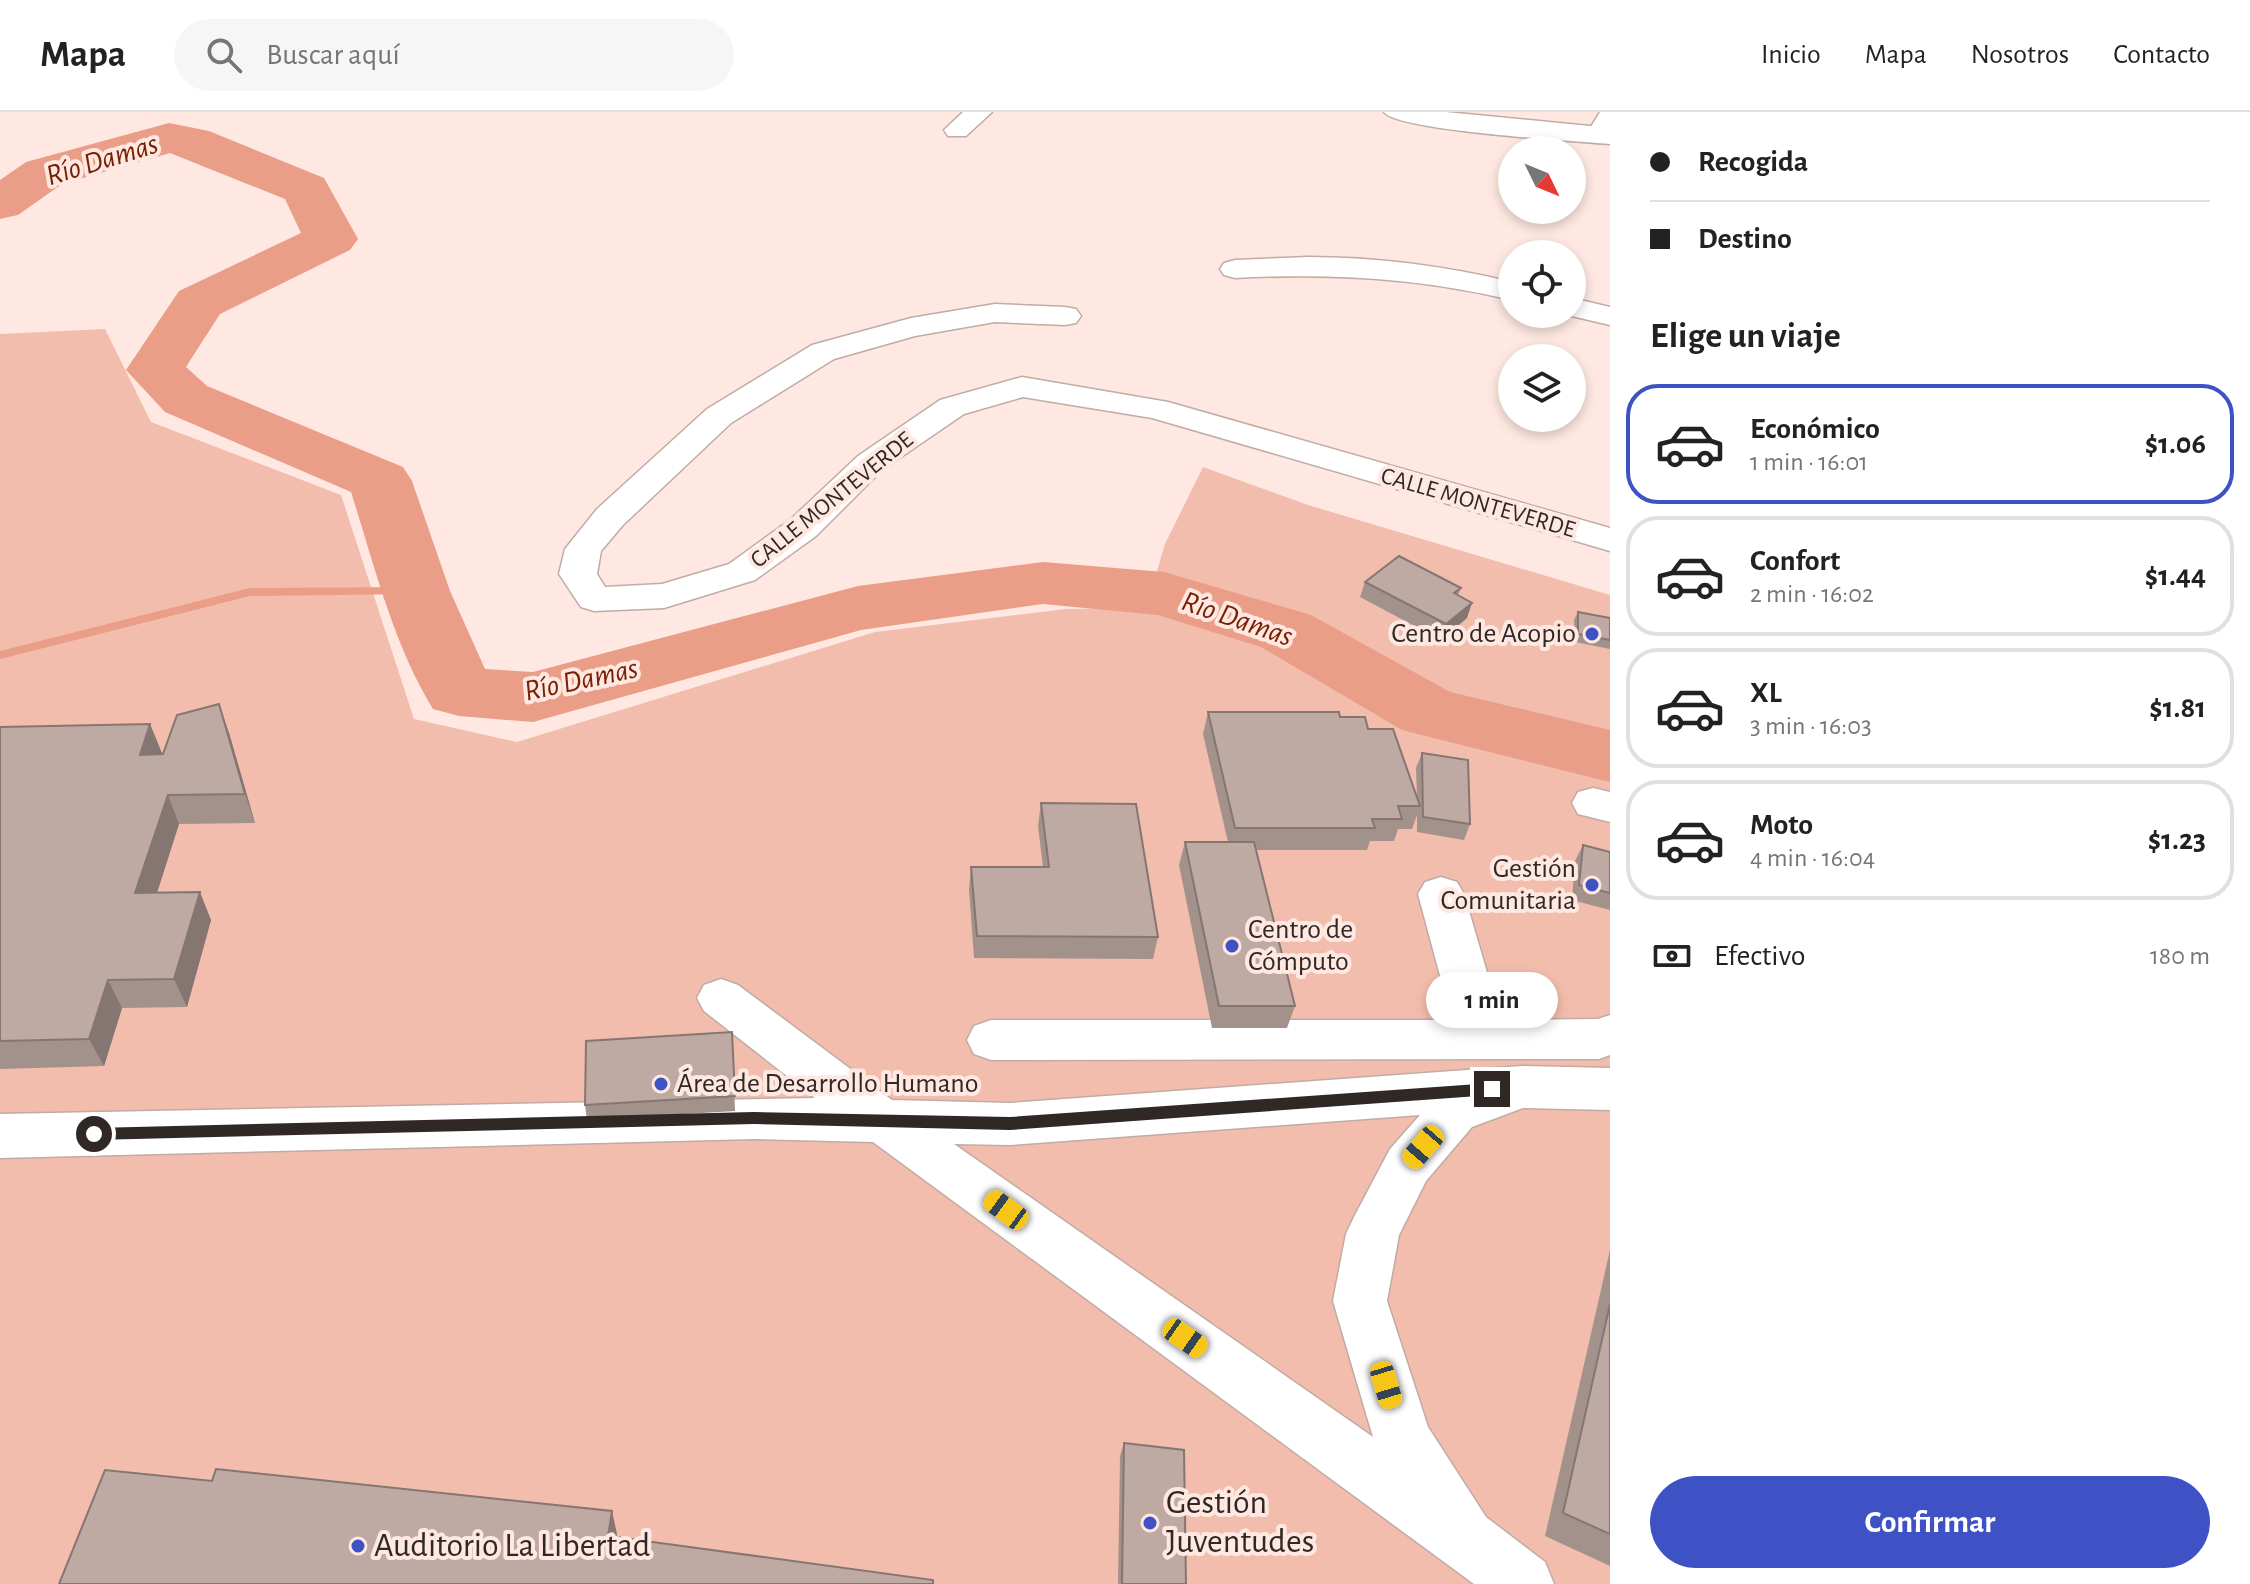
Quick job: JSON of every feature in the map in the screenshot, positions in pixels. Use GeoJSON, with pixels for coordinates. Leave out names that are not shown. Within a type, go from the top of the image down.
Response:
{"type":"FeatureCollection","features":[{"type":"Feature","properties":{"kind":"street"},"geometry":{"type":"LineString","coordinates":[[957,130],[979,112]]}},
{"type":"Feature","properties":{"kind":"street"},"geometry":{"type":"LineString","coordinates":[[1397,112],[1484,126],[1606,130]]}},
{"type":"Feature","properties":{"kind":"street"},"geometry":{"type":"LineString","coordinates":[[1235,269],[1331,263],[1414,268],[1498,288]]}},
{"type":"Feature","properties":{"kind":"street"},"geometry":{"type":"LineString","coordinates":[[1586,310],[1610,316]]}},
{"type":"Feature","properties":{"kind":"street","name":"CALLE MONTEVERDE"},"geometry":{"type":"LineString","coordinates":[[1065,316],[995,313],[911,327],[823,352],[708,426],[610,517],[583,549],[578,574],[594,599],[664,596],[742,572],[803,528],[870,463],[952,407],[1022,387],[1156,409],[1610,540]]}},
{"type":"Feature","properties":{"kind":"street"},"geometry":{"type":"LineString","coordinates":[[1441,894],[1482,1039]]}},
{"type":"Feature","properties":{"kind":"street"},"geometry":{"type":"LineString","coordinates":[[721,998],[878,1118],[1465,1538],[1523,1584]]}},
{"type":"Feature","properties":{"kind":"street"},"geometry":{"type":"LineString","coordinates":[[991,1040],[1599,1039],[1610,1035]]}},
{"type":"Feature","properties":{"kind":"street"},"geometry":{"type":"LineString","coordinates":[[1465,1538],[1403,1441],[1360,1301],[1373,1234],[1408,1165],[1454,1112],[1522,1087]]}},
{"type":"Feature","properties":{"kind":"street"},"geometry":{"type":"LineString","coordinates":[[0,1136],[878,1118],[1010,1124],[1522,1087],[1610,1089]]}},
{"type":"Feature","properties":{"kind":"shaded area"},"geometry":{"type":"Polygon","coordinates":[[[105,329],[151,422],[341,495],[414,719],[517,742],[875,632],[1066,609],[1146,608],[1165,544],[1203,467],[1308,505],[1610,595],[1610,1584],[0,1584],[0,334],[105,329]]]}},
{"type":"Feature","properties":{"kind":"building"},"geometry":{"type":"Polygon","coordinates":[[[1399,556],[1461,588],[1454,593],[1472,603],[1446,624],[1365,582],[1399,556]]]}},
{"type":"Feature","properties":{"kind":"building"},"geometry":{"type":"Polygon","coordinates":[[[1578,612],[1610,618],[1610,640],[1578,634],[1578,612]]]}},
{"type":"Feature","properties":{"kind":"building"},"geometry":{"type":"Polygon","coordinates":[[[219,704],[245,794],[168,795],[135,893],[200,892],[174,979],[108,980],[89,1039],[0,1041],[0,727],[150,724],[140,755],[163,754],[177,715],[219,704]]]}},
{"type":"Feature","properties":{"kind":"building"},"geometry":{"type":"Polygon","coordinates":[[[1208,712],[1339,712],[1340,717],[1365,717],[1368,729],[1393,729],[1420,806],[1398,806],[1402,819],[1372,819],[1375,828],[1235,828],[1208,712]]]}},
{"type":"Feature","properties":{"kind":"building"},"geometry":{"type":"Polygon","coordinates":[[[1422,753],[1468,760],[1470,824],[1423,817],[1422,753]]]}},
{"type":"Feature","properties":{"kind":"building"},"geometry":{"type":"Polygon","coordinates":[[[1041,803],[1136,804],[1158,937],[977,936],[971,867],[1049,867],[1041,803]]]}},
{"type":"Feature","properties":{"kind":"building","name":"Centro de Cómputo"},"geometry":{"type":"Polygon","coordinates":[[[1185,842],[1254,842],[1295,1006],[1219,1006],[1185,842]]]}},
{"type":"Feature","properties":{"kind":"building"},"geometry":{"type":"Polygon","coordinates":[[[1583,845],[1610,852],[1610,893],[1579,885],[1583,845]]]}},
{"type":"Feature","properties":{"kind":"building","name":"Área de Desarrollo Humano"},"geometry":{"type":"Polygon","coordinates":[[[732,1032],[735,1096],[585,1105],[586,1041],[732,1032]]]}},
{"type":"Feature","properties":{"kind":"building"},"geometry":{"type":"Polygon","coordinates":[[[1610,1304],[1610,1534],[1563,1513],[1610,1304]]]}},
{"type":"Feature","properties":{"kind":"building","name":"Gestión Juventudes"},"geometry":{"type":"Polygon","coordinates":[[[1124,1443],[1184,1450],[1186,1584],[1122,1584],[1124,1443]]]}},
{"type":"Feature","properties":{"kind":"building","name":"Auditorio La Libertad"},"geometry":{"type":"Polygon","coordinates":[[[216,1469],[612,1511],[608,1536],[933,1580],[933,1584],[59,1584],[105,1470],[212,1481],[216,1469]]]}},
{"type":"Feature","properties":{"kind":"waterway","name":"Río Damas"},"geometry":{"type":"LineString","coordinates":[[0,204],[44,173],[169,138],[192,141],[306,189],[331,239],[199,303],[155,370],[186,399],[380,481],[416,591],[459,692],[533,697],[858,608],[1043,583],[1164,594],[1286,631],[1428,712],[1610,756]]}},
{"type":"Feature","properties":{"kind":"waterway"},"geometry":{"type":"LineString","coordinates":[[0,655],[250,592],[416,591]]}},
{"type":"Feature","properties":{"kind":"place","name":"Centro de Acopio"},"geometry":{"type":"Point","coordinates":[1592,634]}},
{"type":"Feature","properties":{"kind":"place","name":"Gestión Comunitaria"},"geometry":{"type":"Point","coordinates":[1592,885]}},
{"type":"Feature","properties":{"kind":"place","name":"Centro de Cómputo"},"geometry":{"type":"Point","coordinates":[1232,946]}},
{"type":"Feature","properties":{"kind":"place","name":"Área de Desarrollo Humano"},"geometry":{"type":"Point","coordinates":[661,1084]}},
{"type":"Feature","properties":{"kind":"place","name":"Gestión Juventudes"},"geometry":{"type":"Point","coordinates":[1150,1523]}},
{"type":"Feature","properties":{"kind":"place","name":"Auditorio La Libertad"},"geometry":{"type":"Point","coordinates":[358,1546]}},
{"type":"Feature","properties":{"kind":"route"},"geometry":{"type":"LineString","coordinates":[[94,1134],[754,1118],[878,1118],[1010,1124],[1492,1089]]}}]}
